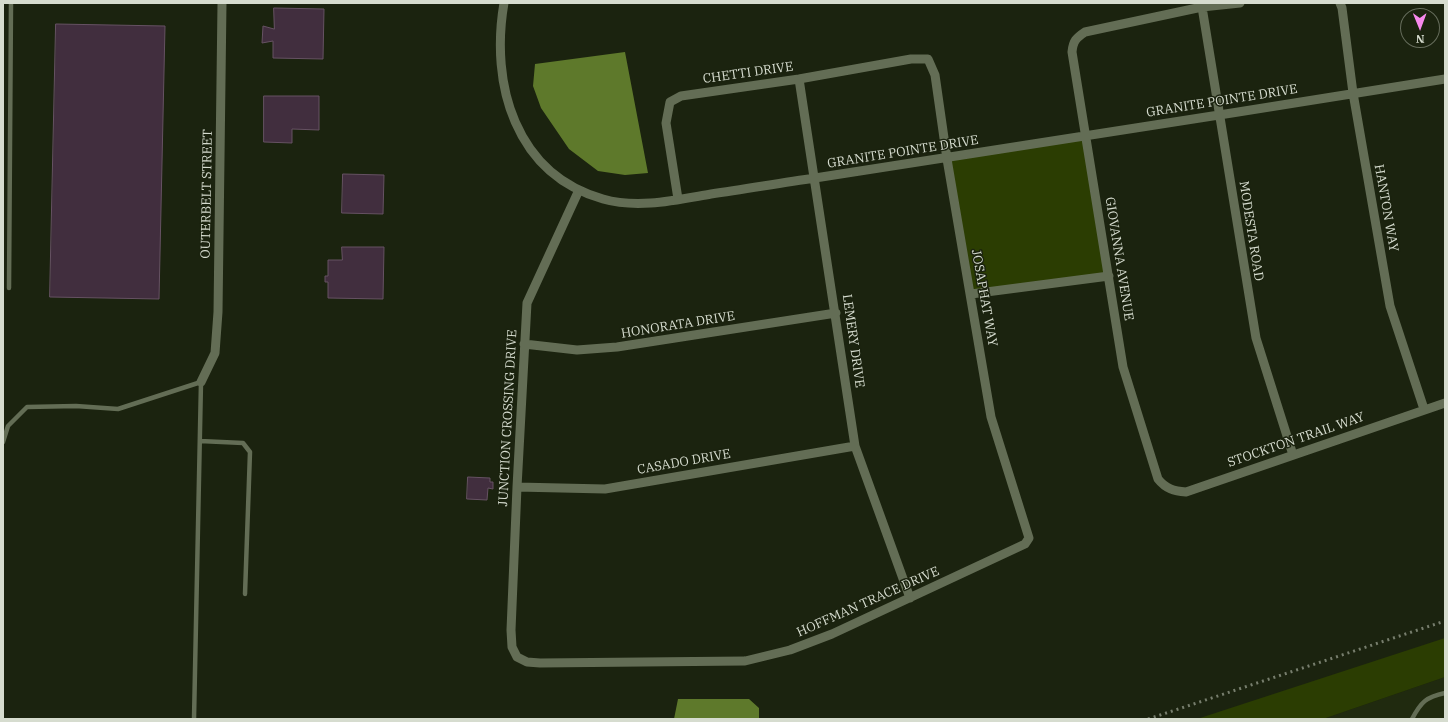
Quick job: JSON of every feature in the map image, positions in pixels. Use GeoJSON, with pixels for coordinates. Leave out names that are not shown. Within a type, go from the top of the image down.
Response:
{"type":"FeatureCollection","features":[{"type":"Feature","properties":{"kind":"street","name":"OUTERBELT STREET"},"geometry":{"type":"LineString","coordinates":[[201,382],[215,353],[218,312],[222,3]]}},
{"type":"Feature","properties":{"kind":"street","name":"GRANITE POINTE DRIVE"},"geometry":{"type":"LineString","coordinates":[[504,3],[500,32],[508,106],[522,138],[538,160],[557,177],[579,190],[603,199],[630,204],[678,199],[947,159],[1445,79]]}},
{"type":"Feature","properties":{"kind":"street"},"geometry":{"type":"LineString","coordinates":[[1202,7],[1240,3]]}},
{"type":"Feature","properties":{"kind":"street","name":"HANTON WAY"},"geometry":{"type":"LineString","coordinates":[[1341,5],[1353,94],[1390,306],[1424,409]]}},
{"type":"Feature","properties":{"kind":"street","name":"GIOVANNA AVENUE"},"geometry":{"type":"LineString","coordinates":[[1158,479],[1123,367],[1072,52],[1074,40],[1084,32],[1202,7]]}},
{"type":"Feature","properties":{"kind":"street","name":"MODESTA ROAD"},"geometry":{"type":"LineString","coordinates":[[1202,7],[1256,338],[1293,455]]}},
{"type":"Feature","properties":{"kind":"street","name":"CHETTI DRIVE"},"geometry":{"type":"LineString","coordinates":[[678,199],[666,123],[670,102],[681,96],[799,79],[911,59],[928,59]]}},
{"type":"Feature","properties":{"kind":"street","name":"JOSAPHAT WAY"},"geometry":{"type":"LineString","coordinates":[[928,59],[935,75],[947,159],[991,417],[1029,538]]}},
{"type":"Feature","properties":{"kind":"street","name":"LEMERY DRIVE"},"geometry":{"type":"LineString","coordinates":[[799,79],[836,313],[855,446],[910,598]]}},
{"type":"Feature","properties":{"kind":"street","name":"JUNCTION CROSSING DRIVE"},"geometry":{"type":"LineString","coordinates":[[516,658],[512,647],[511,630],[524,344],[528,303],[579,190]]}},
{"type":"Feature","properties":{"kind":"street"},"geometry":{"type":"LineString","coordinates":[[971,294],[1108,276]]}},
{"type":"Feature","properties":{"kind":"street","name":"HONORATA DRIVE"},"geometry":{"type":"LineString","coordinates":[[524,344],[577,350],[617,347],[836,313]]}},
{"type":"Feature","properties":{"kind":"street","name":"STOCKTON TRAIL WAY"},"geometry":{"type":"LineString","coordinates":[[1158,479],[1164,486],[1175,491],[1186,492],[1445,402]]}},
{"type":"Feature","properties":{"kind":"street","name":"CASADO DRIVE"},"geometry":{"type":"LineString","coordinates":[[517,486],[605,489],[855,446]]}},
{"type":"Feature","properties":{"kind":"street","name":"HOFFMAN TRACE DRIVE"},"geometry":{"type":"LineString","coordinates":[[516,658],[528,662],[540,663],[745,661],[790,650],[832,634],[1018,549],[1025,544],[1029,538]]}},
{"type":"Feature","properties":{"kind":"lane"},"geometry":{"type":"LineString","coordinates":[[9,288],[11,3]]}},
{"type":"Feature","properties":{"kind":"lane"},"geometry":{"type":"LineString","coordinates":[[3,442],[8,426],[27,407],[76,406],[118,409],[201,382],[194,719]]}},
{"type":"Feature","properties":{"kind":"lane"},"geometry":{"type":"LineString","coordinates":[[200,441],[243,443],[250,452],[245,594]]}},
{"type":"Feature","properties":{"kind":"lane"},"geometry":{"type":"LineString","coordinates":[[1412,719],[1418,707],[1430,696],[1445,693]]}},
{"type":"Feature","properties":{"kind":"shaded area"},"geometry":{"type":"Polygon","coordinates":[[[625,52],[648,173],[625,175],[598,171],[569,149],[541,108],[533,86],[535,64],[625,52]]]}},
{"type":"Feature","properties":{"kind":"shaded area"},"geometry":{"type":"Polygon","coordinates":[[[1086,136],[1109,276],[971,294],[947,159],[1086,136]]]}},
{"type":"Feature","properties":{"kind":"shaded area"},"geometry":{"type":"Polygon","coordinates":[[[1445,638],[1445,677],[1323,719],[1197,719],[1445,638]]]}},
{"type":"Feature","properties":{"kind":"shaded area"},"geometry":{"type":"Polygon","coordinates":[[[1445,677],[1445,719],[1323,719],[1445,677]]]}},
{"type":"Feature","properties":{"kind":"shaded area"},"geometry":{"type":"Polygon","coordinates":[[[678,699],[749,699],[759,708],[759,719],[674,719],[678,699]]]}},
{"type":"Feature","properties":{"kind":"building"},"geometry":{"type":"Polygon","coordinates":[[[274,8],[324,9],[323,59],[273,58],[273,41],[262,43],[263,26],[274,29],[274,8]]]}},
{"type":"Feature","properties":{"kind":"building"},"geometry":{"type":"Polygon","coordinates":[[[56,24],[165,26],[159,299],[50,297],[56,24]]]}},
{"type":"Feature","properties":{"kind":"building"},"geometry":{"type":"Polygon","coordinates":[[[264,96],[319,96],[319,130],[292,129],[292,143],[264,142],[264,96]]]}},
{"type":"Feature","properties":{"kind":"building"},"geometry":{"type":"Polygon","coordinates":[[[343,174],[384,175],[383,214],[342,213],[343,174]]]}},
{"type":"Feature","properties":{"kind":"building"},"geometry":{"type":"Polygon","coordinates":[[[342,247],[384,247],[383,299],[328,298],[328,282],[325,282],[325,276],[328,276],[328,260],[342,260],[342,247]]]}},
{"type":"Feature","properties":{"kind":"building"},"geometry":{"type":"Polygon","coordinates":[[[468,477],[490,478],[490,482],[493,482],[493,489],[488,488],[487,500],[467,499],[468,477]]]}},
{"type":"Feature","properties":{"kind":"railway"},"geometry":{"type":"LineString","coordinates":[[1148,719],[1445,621]]}}]}
